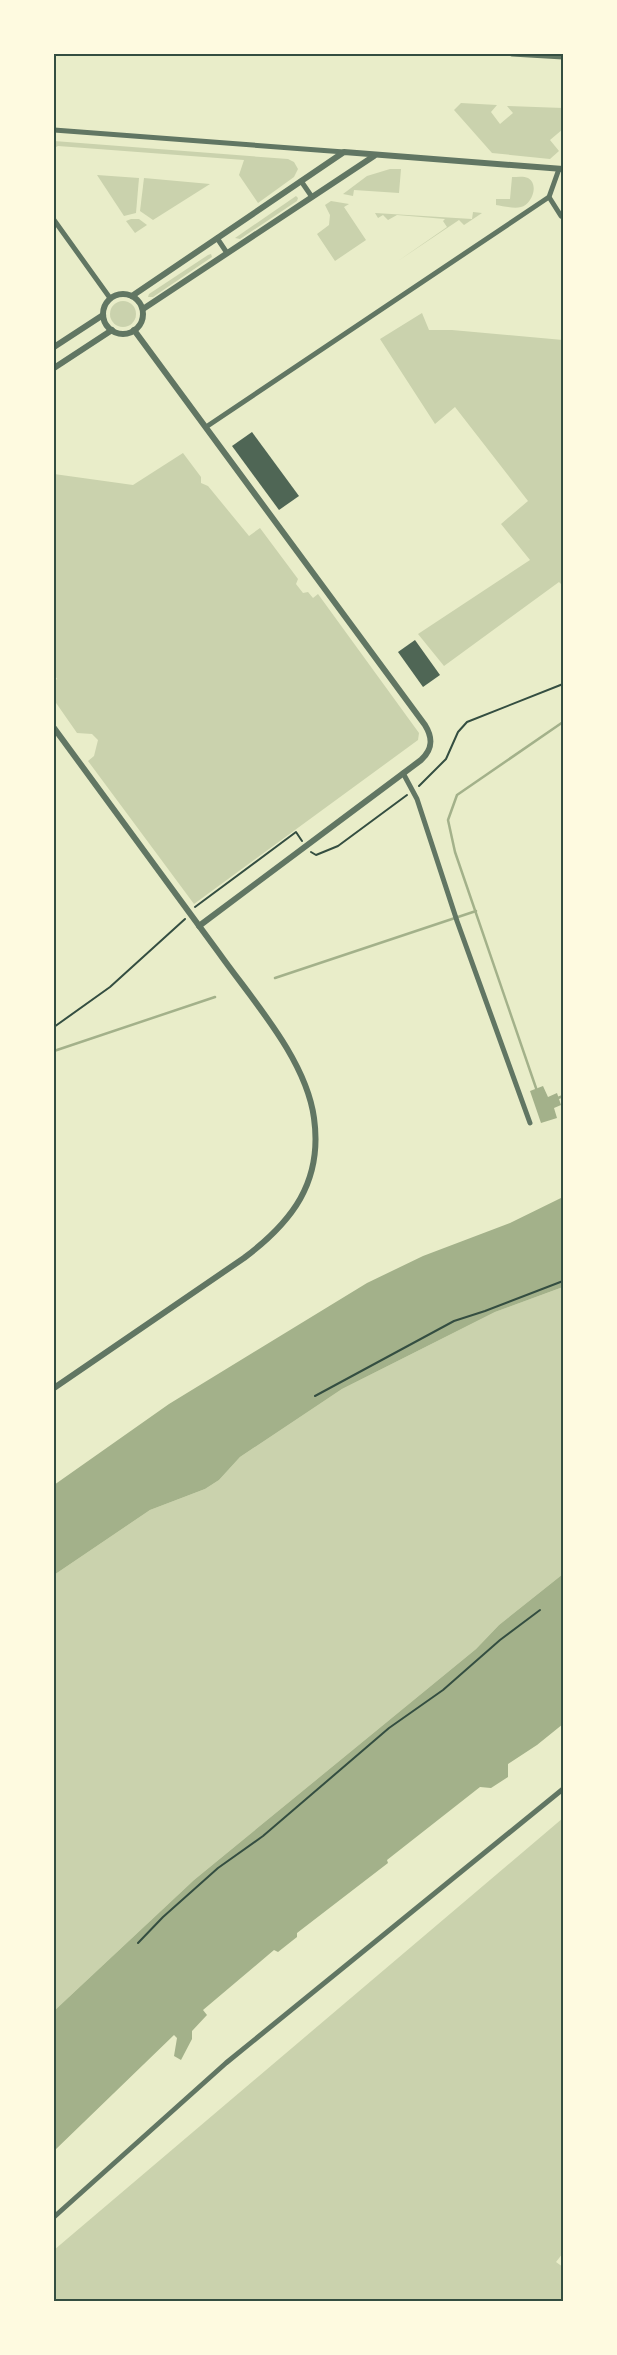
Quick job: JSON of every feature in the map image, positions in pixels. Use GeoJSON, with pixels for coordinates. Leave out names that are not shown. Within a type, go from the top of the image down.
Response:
{"type":"FeatureCollection","features":[{"type":"Feature","properties":{"kind":"street"},"geometry":{"type":"LineString","coordinates":[[512,54],[563,57]]}},
{"type":"Feature","properties":{"kind":"street"},"geometry":{"type":"LineString","coordinates":[[54,130],[561,169],[549,197],[206,427]]}},
{"type":"Feature","properties":{"kind":"street"},"geometry":{"type":"LineString","coordinates":[[132,296],[344,152]]}},
{"type":"Feature","properties":{"kind":"street"},"geometry":{"type":"LineString","coordinates":[[143,309],[374,156]]}},
{"type":"Feature","properties":{"kind":"street"},"geometry":{"type":"LineString","coordinates":[[301,181],[312,197]]}},
{"type":"Feature","properties":{"kind":"street"},"geometry":{"type":"LineString","coordinates":[[549,197],[560,216]]}},
{"type":"Feature","properties":{"kind":"street"},"geometry":{"type":"LineString","coordinates":[[54,220],[110,298]]}},
{"type":"Feature","properties":{"kind":"street"},"geometry":{"type":"LineString","coordinates":[[217,238],[227,253]]}},
{"type":"Feature","properties":{"kind":"street"},"geometry":{"type":"LineString","coordinates":[[121,294],[132,296],[139,301],[143,309],[141,322],[134,330],[123,334],[112,330],[106,324],[103,315],[104,306],[110,298],[121,294]]}},
{"type":"Feature","properties":{"kind":"street"},"geometry":{"type":"LineString","coordinates":[[54,348],[103,315]]}},
{"type":"Feature","properties":{"kind":"street"},"geometry":{"type":"LineString","coordinates":[[54,368],[112,330]]}},
{"type":"Feature","properties":{"kind":"street"},"geometry":{"type":"LineString","coordinates":[[134,330],[429,732],[431,745],[427,755],[200,926]]}},
{"type":"Feature","properties":{"kind":"street"},"geometry":{"type":"LineString","coordinates":[[54,728],[200,926],[278,1036],[305,1085],[312,1105],[316,1131],[310,1177],[300,1202],[291,1215],[263,1244],[54,1388]]}},
{"type":"Feature","properties":{"kind":"street"},"geometry":{"type":"LineString","coordinates":[[403,773],[416,794],[454,913],[530,1123]]}},
{"type":"Feature","properties":{"kind":"street"},"geometry":{"type":"LineString","coordinates":[[54,2216],[226,2062],[563,1788]]}},
{"type":"Feature","properties":{"kind":"path"},"geometry":{"type":"LineString","coordinates":[[54,1027],[110,987],[190,913]]}},
{"type":"Feature","properties":{"kind":"path"},"geometry":{"type":"LineString","coordinates":[[315,1396],[454,1321],[485,1311],[563,1280]]}},
{"type":"Feature","properties":{"kind":"path"},"geometry":{"type":"LineString","coordinates":[[138,1944],[163,1917],[218,1868],[260,1839],[390,1728],[443,1690],[494,1645],[540,1610]]}},
{"type":"Feature","properties":{"kind":"shaded area"},"geometry":{"type":"Polygon","coordinates":[[[461,103],[497,105],[491,112],[500,124],[513,113],[507,106],[563,108],[563,129],[550,140],[559,151],[550,159],[492,153],[454,110],[461,103]]]}},
{"type":"Feature","properties":{"kind":"shaded area"},"geometry":{"type":"Polygon","coordinates":[[[54,141],[288,159],[294,162],[298,169],[294,177],[258,203],[239,175],[244,160],[58,146],[54,148],[54,141]]]}},
{"type":"Feature","properties":{"kind":"shaded area"},"geometry":{"type":"Polygon","coordinates":[[[390,169],[401,169],[399,193],[354,190],[353,196],[343,194],[367,176],[390,169]]]}},
{"type":"Feature","properties":{"kind":"shaded area"},"geometry":{"type":"Polygon","coordinates":[[[97,175],[139,178],[136,213],[124,216],[97,175]]]}},
{"type":"Feature","properties":{"kind":"shaded area"},"geometry":{"type":"Polygon","coordinates":[[[512,177],[526,177],[532,181],[534,190],[531,199],[528,203],[518,208],[496,205],[496,199],[510,199],[512,177]]]}},
{"type":"Feature","properties":{"kind":"shaded area"},"geometry":{"type":"Polygon","coordinates":[[[144,178],[210,184],[153,220],[140,211],[144,178]]]}},
{"type":"Feature","properties":{"kind":"shaded area"},"geometry":{"type":"Polygon","coordinates":[[[296,196],[298,198],[297,201],[240,239],[235,238],[296,196]]]}},
{"type":"Feature","properties":{"kind":"shaded area"},"geometry":{"type":"Polygon","coordinates":[[[331,201],[349,204],[344,207],[366,240],[335,261],[317,234],[329,225],[330,215],[325,205],[331,201]]]}},
{"type":"Feature","properties":{"kind":"shaded area"},"geometry":{"type":"Polygon","coordinates":[[[473,212],[482,213],[464,225],[459,220],[398,261],[447,227],[443,221],[445,219],[397,215],[388,220],[383,215],[378,218],[375,213],[472,219],[473,212]]]}},
{"type":"Feature","properties":{"kind":"shaded area"},"geometry":{"type":"Polygon","coordinates":[[[139,219],[147,225],[135,233],[126,221],[139,219]]]}},
{"type":"Feature","properties":{"kind":"shaded area"},"geometry":{"type":"Polygon","coordinates":[[[211,254],[212,257],[153,297],[148,297],[149,294],[211,254]]]}},
{"type":"Feature","properties":{"kind":"shaded area"},"geometry":{"type":"Polygon","coordinates":[[[123,301],[132,305],[136,314],[132,323],[123,327],[114,323],[110,314],[114,305],[123,301]]]}},
{"type":"Feature","properties":{"kind":"shaded area"},"geometry":{"type":"Polygon","coordinates":[[[422,313],[429,330],[452,330],[563,340],[563,586],[559,582],[444,666],[418,634],[530,560],[501,524],[528,501],[455,407],[435,424],[380,339],[422,313]]]}},
{"type":"Feature","properties":{"kind":"shaded area"},"geometry":{"type":"Polygon","coordinates":[[[183,453],[201,477],[201,483],[208,486],[249,536],[260,528],[298,579],[296,584],[303,593],[308,592],[313,598],[318,594],[419,733],[418,740],[194,904],[88,761],[94,756],[98,740],[92,734],[77,733],[54,700],[54,681],[57,679],[54,674],[54,474],[133,485],[183,453]]]}},
{"type":"Feature","properties":{"kind":"shaded area"},"geometry":{"type":"Polygon","coordinates":[[[543,1086],[548,1097],[557,1093],[561,1105],[554,1108],[557,1118],[541,1123],[530,1091],[543,1086]]]}},
{"type":"Feature","properties":{"kind":"shaded area"},"geometry":{"type":"Polygon","coordinates":[[[563,1197],[563,1287],[495,1312],[342,1389],[240,1457],[219,1480],[205,1489],[150,1510],[54,1575],[54,1485],[169,1404],[367,1283],[423,1256],[510,1223],[563,1197]]]}},
{"type":"Feature","properties":{"kind":"shaded area"},"geometry":{"type":"Polygon","coordinates":[[[563,1287],[563,1574],[499,1625],[476,1649],[194,1880],[54,2011],[54,1575],[150,1510],[205,1489],[219,1480],[240,1457],[342,1389],[495,1312],[563,1287]]]}},
{"type":"Feature","properties":{"kind":"shaded area"},"geometry":{"type":"Polygon","coordinates":[[[563,1574],[563,1724],[537,1745],[508,1764],[508,1777],[491,1788],[480,1787],[387,1860],[388,1863],[297,1933],[297,1937],[278,1952],[274,1950],[203,2010],[207,2015],[192,2031],[192,2039],[181,2060],[174,2056],[177,2038],[174,2035],[54,2151],[54,2011],[194,1880],[476,1649],[499,1625],[563,1574]]]}},
{"type":"Feature","properties":{"kind":"shaded area"},"geometry":{"type":"Polygon","coordinates":[[[563,1818],[563,2253],[556,2262],[563,2267],[563,2301],[54,2301],[54,2250],[563,1818]]]}},
{"type":"Feature","properties":{"kind":"building"},"geometry":{"type":"Polygon","coordinates":[[[252,432],[299,496],[279,510],[232,446],[252,432]]]}},
{"type":"Feature","properties":{"kind":"building"},"geometry":{"type":"Polygon","coordinates":[[[415,640],[440,675],[423,687],[398,652],[415,640]]]}},
{"type":"Feature","properties":{"kind":"waterway"},"geometry":{"type":"LineString","coordinates":[[536,1088],[455,852],[448,820],[457,795],[563,722]]}},
{"type":"Feature","properties":{"kind":"waterway"},"geometry":{"type":"LineString","coordinates":[[275,978],[476,911]]}},
{"type":"Feature","properties":{"kind":"waterway"},"geometry":{"type":"LineString","coordinates":[[54,1051],[215,997]]}},
{"type":"Feature","properties":{"kind":"waterway"},"geometry":{"type":"LineString","coordinates":[[558,1098],[563,1096]]}}]}
